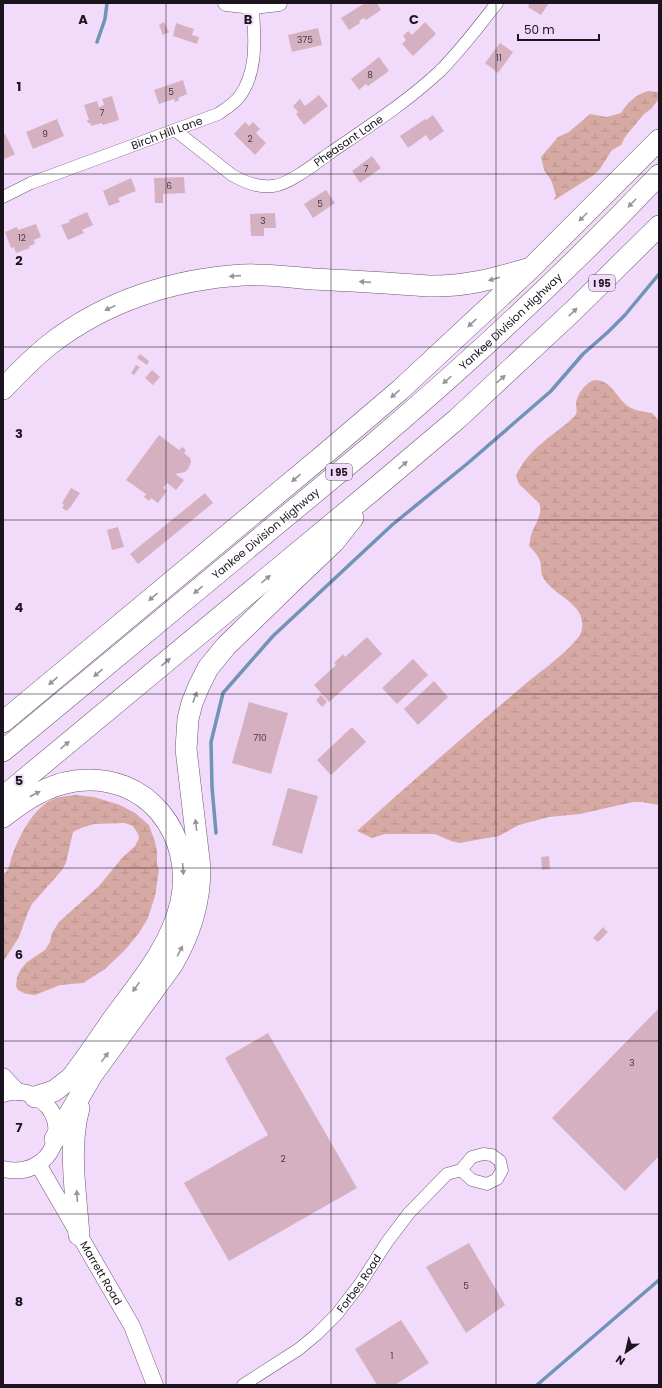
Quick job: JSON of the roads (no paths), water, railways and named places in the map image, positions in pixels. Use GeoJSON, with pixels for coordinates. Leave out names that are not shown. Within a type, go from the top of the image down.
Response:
{"type":"FeatureCollection","features":[{"type":"Feature","properties":{"kind":"highway"},"geometry":{"type":"LineString","coordinates":[[3,722],[385,403],[531,268],[659,140]]}},
{"type":"Feature","properties":{"kind":"highway","name":"Yankee Division Highway"},"geometry":{"type":"LineString","coordinates":[[3,751],[365,452],[425,400],[546,288],[659,175]]}},
{"type":"Feature","properties":{"kind":"highway","name":"I 95"},"geometry":{"type":"LineString","coordinates":[[3,797],[457,419],[574,311],[659,226]]}},
{"type":"Feature","properties":{"kind":"highway"},"geometry":{"type":"LineString","coordinates":[[3,389],[42,351],[60,337],[84,322],[135,297],[180,283],[222,277],[260,275],[428,286],[449,286],[483,282],[531,268]]}},
{"type":"Feature","properties":{"kind":"highway"},"geometry":{"type":"LineString","coordinates":[[55,1139],[88,1080],[172,965],[186,938],[193,918],[199,889],[200,868],[187,763],[186,736],[191,708],[202,680],[212,662],[226,646],[334,542],[373,490]]}},
{"type":"Feature","properties":{"kind":"highway"},"geometry":{"type":"LineString","coordinates":[[3,817],[32,795],[55,786],[82,780],[103,781],[115,784],[138,794],[153,805],[163,816],[176,837],[181,852],[183,866],[183,886],[179,910],[171,932],[158,957],[71,1078],[54,1091],[19,1094]]}},
{"type":"Feature","properties":{"kind":"highway"},"geometry":{"type":"LineString","coordinates":[[79,1235],[74,1135],[77,1116],[88,1080]]}},
{"type":"Feature","properties":{"kind":"main road"},"geometry":{"type":"LineString","coordinates":[[226,3],[253,6],[280,3]]}},
{"type":"Feature","properties":{"kind":"main road"},"geometry":{"type":"LineString","coordinates":[[3,1076],[19,1094],[45,1103],[53,1116],[55,1123],[55,1139],[50,1153],[38,1164],[25,1170],[3,1169]]}},
{"type":"Feature","properties":{"kind":"main road","name":"Marrett Road"},"geometry":{"type":"LineString","coordinates":[[38,1164],[132,1326],[155,1385]]}},
{"type":"Feature","properties":{"kind":"street","name":"Pheasant Lane"},"geometry":{"type":"LineString","coordinates":[[176,131],[232,175],[242,181],[256,186],[272,186],[279,184],[308,168],[417,91],[451,59],[497,3]]}},
{"type":"Feature","properties":{"kind":"street","name":"Birch Hill Lane"},"geometry":{"type":"LineString","coordinates":[[3,197],[31,184],[218,114],[239,97],[247,83],[254,57],[253,6]]}},
{"type":"Feature","properties":{"kind":"street","name":"Forbes Road"},"geometry":{"type":"LineString","coordinates":[[243,1385],[299,1349],[317,1334],[337,1314],[360,1284],[387,1242],[409,1213],[447,1174],[462,1170]]}},
{"type":"Feature","properties":{"kind":"waterway"},"geometry":{"type":"LineString","coordinates":[[97,42],[105,19],[107,3]]}},
{"type":"Feature","properties":{"kind":"waterway"},"geometry":{"type":"LineString","coordinates":[[216,833],[212,787],[211,742],[223,693],[273,636],[392,525],[468,463],[551,391],[583,354],[625,315],[659,274]]}},
{"type":"Feature","properties":{"kind":"waterway"},"geometry":{"type":"LineString","coordinates":[[537,1385],[659,1280]]}}]}
